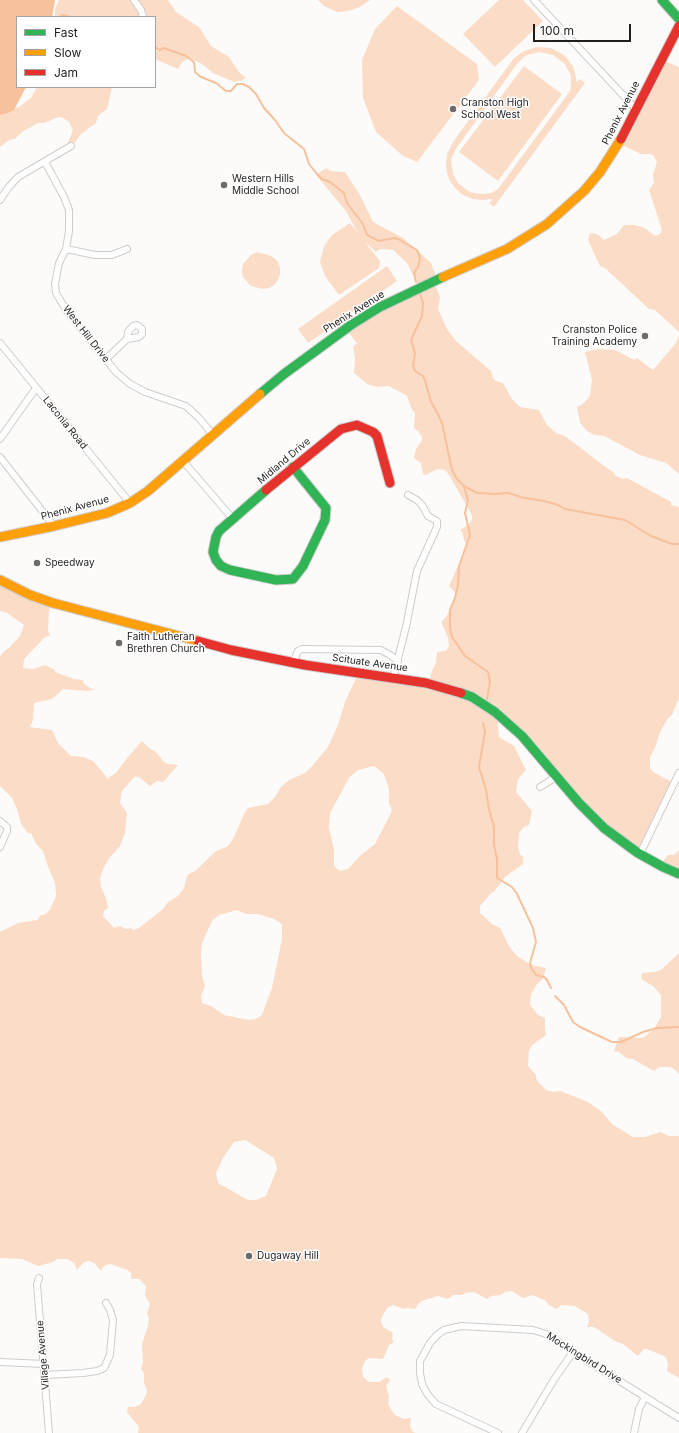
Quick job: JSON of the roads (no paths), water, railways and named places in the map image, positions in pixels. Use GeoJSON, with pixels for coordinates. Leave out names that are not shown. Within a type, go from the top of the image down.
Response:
{"type":"FeatureCollection","features":[{"type":"Feature","properties":{"kind":"main road"},"geometry":{"type":"LineString","coordinates":[[662,0],[679,19]]}},
{"type":"Feature","properties":{"kind":"main road","name":"Phenix Avenue"},"geometry":{"type":"LineString","coordinates":[[0,537],[107,513],[130,503],[148,491],[284,374],[351,325],[380,307],[507,249],[547,224],[584,191],[600,172],[619,144],[679,26]]}},
{"type":"Feature","properties":{"kind":"main road","name":"Midland Drive"},"geometry":{"type":"LineString","coordinates":[[293,467],[326,508],[325,520],[303,566],[293,579],[276,580],[230,570],[217,563],[213,552],[216,537],[219,531],[293,467],[341,429],[357,426],[369,430],[377,436],[390,483]]}},
{"type":"Feature","properties":{"kind":"main road","name":"Scituate Avenue"},"geometry":{"type":"LineString","coordinates":[[0,580],[30,595],[53,604],[231,650],[293,662],[426,683],[445,687],[466,695],[495,712],[522,736],[556,777],[595,820],[640,854],[662,867],[679,874]]}},
{"type":"Feature","properties":{"kind":"street"},"geometry":{"type":"LineString","coordinates":[[134,0],[141,10],[143,16]]}},
{"type":"Feature","properties":{"kind":"street"},"geometry":{"type":"LineString","coordinates":[[534,0],[636,109]]}},
{"type":"Feature","properties":{"kind":"street"},"geometry":{"type":"LineString","coordinates":[[0,200],[18,177],[71,146]]}},
{"type":"Feature","properties":{"kind":"street","name":"West Hill Drive"},"geometry":{"type":"LineString","coordinates":[[45,162],[64,197],[69,210],[69,231],[66,249],[59,263],[55,284],[56,293],[67,311],[116,372],[130,384],[145,392],[186,406],[213,434]]}},
{"type":"Feature","properties":{"kind":"street"},"geometry":{"type":"LineString","coordinates":[[66,249],[95,255],[112,255],[127,249]]}},
{"type":"Feature","properties":{"kind":"street"},"geometry":{"type":"LineString","coordinates":[[106,359],[127,340]]}},
{"type":"Feature","properties":{"kind":"street","name":"Laconia Road"},"geometry":{"type":"LineString","coordinates":[[0,343],[130,503]]}},
{"type":"Feature","properties":{"kind":"street"},"geometry":{"type":"LineString","coordinates":[[0,439],[36,388]]}},
{"type":"Feature","properties":{"kind":"street"},"geometry":{"type":"LineString","coordinates":[[0,457],[54,526]]}},
{"type":"Feature","properties":{"kind":"street"},"geometry":{"type":"LineString","coordinates":[[183,461],[233,518]]}},
{"type":"Feature","properties":{"kind":"street"},"geometry":{"type":"LineString","coordinates":[[394,678],[416,571],[437,527],[437,521],[428,516],[422,505],[417,500],[408,495]]}},
{"type":"Feature","properties":{"kind":"street"},"geometry":{"type":"LineString","coordinates":[[293,662],[298,651],[302,649],[381,650],[398,661]]}},
{"type":"Feature","properties":{"kind":"street"},"geometry":{"type":"LineString","coordinates":[[640,854],[679,773]]}},
{"type":"Feature","properties":{"kind":"street"},"geometry":{"type":"LineString","coordinates":[[540,787],[556,777]]}},
{"type":"Feature","properties":{"kind":"street"},"geometry":{"type":"LineString","coordinates":[[0,821],[7,827],[7,831],[0,847]]}},
{"type":"Feature","properties":{"kind":"street","name":"Village Avenue"},"geometry":{"type":"LineString","coordinates":[[39,1278],[37,1284],[49,1433]]}},
{"type":"Feature","properties":{"kind":"street"},"geometry":{"type":"LineString","coordinates":[[45,1375],[90,1372],[98,1371],[104,1368],[110,1355],[113,1320],[106,1303]]}},
{"type":"Feature","properties":{"kind":"street","name":"Mockingbird Drive"},"geometry":{"type":"LineString","coordinates":[[498,1433],[436,1404],[428,1395],[422,1384],[420,1367],[422,1356],[430,1342],[444,1330],[461,1326],[532,1330],[549,1335],[573,1352],[679,1418]]}},
{"type":"Feature","properties":{"kind":"street"},"geometry":{"type":"LineString","coordinates":[[522,1433],[547,1390],[573,1352]]}},
{"type":"Feature","properties":{"kind":"street"},"geometry":{"type":"LineString","coordinates":[[0,1362],[44,1364]]}},
{"type":"Feature","properties":{"kind":"street"},"geometry":{"type":"LineString","coordinates":[[634,1433],[639,1409],[645,1397]]}},
{"type":"Feature","properties":{"kind":"waterway"},"geometry":{"type":"LineString","coordinates":[[61,16],[66,16]]}},
{"type":"Feature","properties":{"kind":"waterway"},"geometry":{"type":"LineString","coordinates":[[156,48],[160,50],[164,48],[186,56],[194,62],[195,72],[201,77],[216,83],[226,91],[231,91],[237,84],[243,84],[249,87],[256,94],[264,108],[284,133],[304,149],[309,164],[317,174],[322,179],[330,182],[344,193],[347,203],[363,224],[367,235],[379,241],[394,238],[398,239],[417,250],[420,258],[418,267],[414,273],[416,282]]}},
{"type":"Feature","properties":{"kind":"waterway"},"geometry":{"type":"LineString","coordinates":[[420,294],[423,303],[422,316],[411,340],[415,353],[413,366],[415,371],[423,376],[425,380],[431,402],[442,423],[452,470],[457,479],[464,486],[477,493],[508,493],[544,501],[558,505],[565,509],[625,520],[651,536],[672,544],[679,544]]}},
{"type":"Feature","properties":{"kind":"waterway"},"geometry":{"type":"LineString","coordinates":[[464,486],[468,500],[465,513],[470,535],[459,566],[458,585],[450,610],[450,628],[452,637],[465,656],[488,672],[490,682],[487,699]]}},
{"type":"Feature","properties":{"kind":"waterway"},"geometry":{"type":"LineString","coordinates":[[483,723],[485,732],[479,767],[486,790],[494,827],[497,878],[512,887],[517,894],[533,928],[536,942],[530,963],[531,968],[536,975],[544,977],[551,988]]}},
{"type":"Feature","properties":{"kind":"waterway"},"geometry":{"type":"LineString","coordinates":[[555,996],[564,1005],[573,1022],[580,1027],[612,1042],[621,1042],[643,1032],[657,1028],[679,1027]]}},
{"type":"Feature","properties":{"kind":"place","name":"Cranston High School West"},"geometry":{"type":"Point","coordinates":[453,109]}},
{"type":"Feature","properties":{"kind":"place","name":"Western Hills Middle School"},"geometry":{"type":"Point","coordinates":[224,185]}},
{"type":"Feature","properties":{"kind":"place","name":"Cranston Police Training Academy"},"geometry":{"type":"Point","coordinates":[645,336]}},
{"type":"Feature","properties":{"kind":"place","name":"Speedway"},"geometry":{"type":"Point","coordinates":[37,563]}},
{"type":"Feature","properties":{"kind":"place","name":"Faith Lutheran Brethren Church"},"geometry":{"type":"Point","coordinates":[119,643]}},
{"type":"Feature","properties":{"kind":"place","name":"Dugaway Hill"},"geometry":{"type":"Point","coordinates":[249,1256]}}]}
